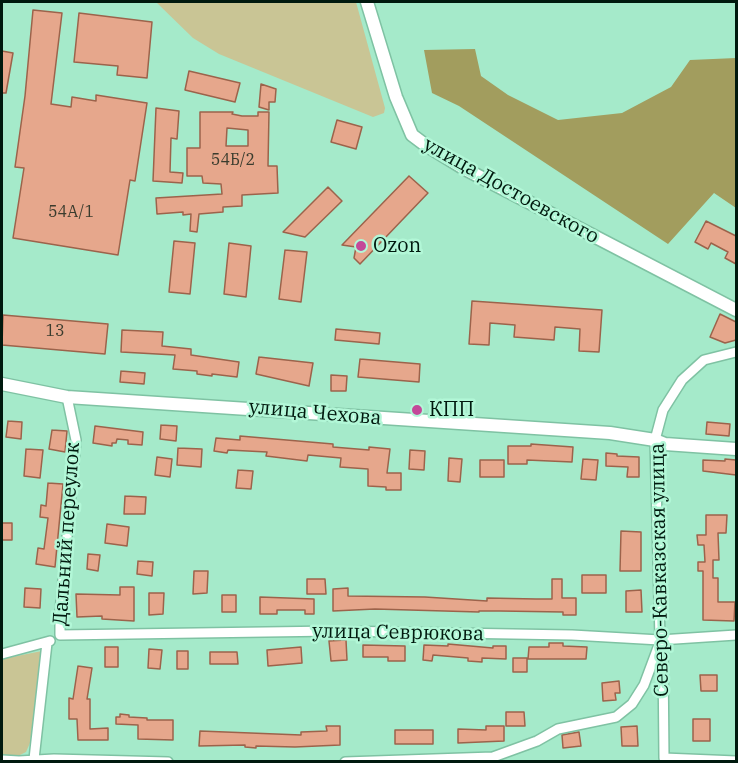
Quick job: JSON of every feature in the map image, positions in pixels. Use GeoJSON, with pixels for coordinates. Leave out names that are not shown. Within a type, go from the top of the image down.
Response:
{"type":"FeatureCollection","features":[{"type":"Feature","properties":{"kind":"street","name":"улица Достоевского"},"geometry":{"type":"LineString","coordinates":[[367,2],[396,97],[412,135],[465,170],[736,310]]}},
{"type":"Feature","properties":{"kind":"street","name":"Северо-Кавказская улица"},"geometry":{"type":"LineString","coordinates":[[736,352],[704,360],[682,380],[663,410],[655,440],[660,640],[663,656],[664,758],[736,761]]}},
{"type":"Feature","properties":{"kind":"street","name":"улица Чехова"},"geometry":{"type":"LineString","coordinates":[[2,384],[67,396],[610,433],[655,440],[665,444],[736,449]]}},
{"type":"Feature","properties":{"kind":"street","name":"Дальний переулок"},"geometry":{"type":"LineString","coordinates":[[60,635],[60,612],[76,440],[67,396]]}},
{"type":"Feature","properties":{"kind":"street","name":"улица Севрюкова"},"geometry":{"type":"LineString","coordinates":[[60,635],[334,631],[572,635],[660,640],[736,635]]}},
{"type":"Feature","properties":{"kind":"street"},"geometry":{"type":"LineString","coordinates":[[2,654],[47,643],[60,635]]}},
{"type":"Feature","properties":{"kind":"street"},"geometry":{"type":"LineString","coordinates":[[345,762],[493,757],[537,741],[558,729],[616,717],[632,704],[644,685],[660,640]]}},
{"type":"Feature","properties":{"kind":"street","name":"Дальний переулок"},"geometry":{"type":"LineString","coordinates":[[34,759],[47,643]]}},
{"type":"Feature","properties":{"kind":"street"},"geometry":{"type":"LineString","coordinates":[[2,759],[19,762],[34,759],[168,762]]}},
{"type":"Feature","properties":{"kind":"shaded area"},"geometry":{"type":"Polygon","coordinates":[[[156,2],[356,2],[385,108],[384,113],[373,117],[219,54],[193,38],[156,2]]]}},
{"type":"Feature","properties":{"kind":"shaded area"},"geometry":{"type":"Polygon","coordinates":[[[475,49],[481,76],[508,95],[558,120],[622,113],[671,87],[690,60],[736,58],[736,208],[714,193],[668,244],[459,106],[432,93],[424,50],[475,49]]]}},
{"type":"Feature","properties":{"kind":"shaded area"},"geometry":{"type":"Polygon","coordinates":[[[42,651],[30,743],[26,752],[20,755],[2,755],[2,659],[42,651]]]}},
{"type":"Feature","properties":{"kind":"building"},"geometry":{"type":"Polygon","coordinates":[[[33,10],[62,13],[51,104],[71,107],[72,97],[96,101],[96,95],[147,103],[135,181],[130,180],[118,255],[13,238],[24,168],[15,167],[25,96],[33,10]]]}},
{"type":"Feature","properties":{"kind":"building"},"geometry":{"type":"Polygon","coordinates":[[[79,13],[152,22],[147,78],[117,75],[118,66],[74,62],[79,13]]]}},
{"type":"Feature","properties":{"kind":"building"},"geometry":{"type":"Polygon","coordinates":[[[2,51],[13,53],[6,93],[2,93],[2,51]]]}},
{"type":"Feature","properties":{"kind":"building"},"geometry":{"type":"Polygon","coordinates":[[[189,71],[240,83],[235,102],[185,90],[189,71]]]}},
{"type":"Feature","properties":{"kind":"building"},"geometry":{"type":"Polygon","coordinates":[[[261,84],[276,89],[275,102],[269,102],[269,110],[259,107],[261,84]]]}},
{"type":"Feature","properties":{"kind":"building"},"geometry":{"type":"Polygon","coordinates":[[[156,108],[179,111],[177,139],[171,138],[170,172],[183,173],[182,183],[153,181],[156,108]]]}},
{"type":"Feature","properties":{"kind":"building"},"geometry":{"type":"Polygon","coordinates":[[[200,112],[233,112],[232,114],[242,116],[258,116],[258,112],[269,112],[268,166],[277,166],[278,193],[242,195],[242,206],[223,207],[223,212],[199,214],[197,232],[190,231],[191,214],[183,215],[183,212],[157,214],[156,198],[222,194],[221,184],[203,183],[202,176],[187,176],[187,148],[200,148],[200,112]],[[227,128],[226,146],[248,146],[248,130],[227,128]]]}},
{"type":"Feature","properties":{"kind":"building"},"geometry":{"type":"Polygon","coordinates":[[[337,120],[362,127],[356,149],[331,142],[337,120]]]}},
{"type":"Feature","properties":{"kind":"building"},"geometry":{"type":"Polygon","coordinates":[[[409,176],[428,193],[360,264],[354,258],[356,247],[342,245],[409,176]]]}},
{"type":"Feature","properties":{"kind":"building"},"geometry":{"type":"Polygon","coordinates":[[[328,187],[342,201],[305,237],[283,232],[328,187]]]}},
{"type":"Feature","properties":{"kind":"building"},"geometry":{"type":"Polygon","coordinates":[[[706,221],[736,236],[736,264],[725,258],[728,252],[711,243],[708,249],[695,242],[706,221]]]}},
{"type":"Feature","properties":{"kind":"building"},"geometry":{"type":"Polygon","coordinates":[[[174,241],[195,243],[190,294],[169,292],[174,241]]]}},
{"type":"Feature","properties":{"kind":"building"},"geometry":{"type":"Polygon","coordinates":[[[229,243],[251,246],[246,297],[224,294],[229,243]]]}},
{"type":"Feature","properties":{"kind":"building"},"geometry":{"type":"Polygon","coordinates":[[[285,250],[307,252],[301,302],[279,299],[285,250]]]}},
{"type":"Feature","properties":{"kind":"building"},"geometry":{"type":"Polygon","coordinates":[[[472,301],[602,310],[599,352],[579,351],[580,329],[555,327],[554,340],[514,337],[515,325],[490,323],[489,345],[469,344],[472,301]]]}},
{"type":"Feature","properties":{"kind":"building"},"geometry":{"type":"Polygon","coordinates":[[[720,314],[736,322],[736,340],[725,343],[710,337],[720,314]]]}},
{"type":"Feature","properties":{"kind":"building"},"geometry":{"type":"Polygon","coordinates":[[[3,315],[108,324],[105,354],[2,345],[3,315]]]}},
{"type":"Feature","properties":{"kind":"building"},"geometry":{"type":"Polygon","coordinates":[[[336,329],[380,333],[379,344],[335,340],[336,329]]]}},
{"type":"Feature","properties":{"kind":"building"},"geometry":{"type":"Polygon","coordinates":[[[122,330],[163,332],[162,346],[191,349],[191,355],[239,362],[237,377],[212,374],[212,376],[197,374],[197,371],[173,369],[175,355],[121,352],[122,330]]]}},
{"type":"Feature","properties":{"kind":"building"},"geometry":{"type":"Polygon","coordinates":[[[259,357],[313,363],[309,386],[256,374],[259,357]]]}},
{"type":"Feature","properties":{"kind":"building"},"geometry":{"type":"Polygon","coordinates":[[[360,359],[420,364],[419,382],[358,377],[360,359]]]}},
{"type":"Feature","properties":{"kind":"building"},"geometry":{"type":"Polygon","coordinates":[[[121,371],[145,373],[144,384],[120,382],[121,371]]]}},
{"type":"Feature","properties":{"kind":"building"},"geometry":{"type":"Polygon","coordinates":[[[331,375],[347,376],[346,391],[331,391],[331,375]]]}},
{"type":"Feature","properties":{"kind":"building"},"geometry":{"type":"Polygon","coordinates":[[[8,421],[22,422],[21,439],[6,437],[8,421]]]}},
{"type":"Feature","properties":{"kind":"building"},"geometry":{"type":"Polygon","coordinates":[[[707,422],[730,424],[729,436],[706,434],[707,422]]]}},
{"type":"Feature","properties":{"kind":"building"},"geometry":{"type":"Polygon","coordinates":[[[161,425],[177,426],[176,441],[160,439],[161,425]]]}},
{"type":"Feature","properties":{"kind":"building"},"geometry":{"type":"Polygon","coordinates":[[[95,426],[143,432],[142,445],[128,444],[128,440],[117,439],[112,446],[93,443],[95,426]]]}},
{"type":"Feature","properties":{"kind":"building"},"geometry":{"type":"Polygon","coordinates":[[[52,430],[67,431],[65,452],[49,449],[52,430]]]}},
{"type":"Feature","properties":{"kind":"building"},"geometry":{"type":"Polygon","coordinates":[[[240,436],[333,444],[333,447],[390,449],[387,473],[401,473],[401,490],[386,490],[386,487],[368,486],[368,469],[340,467],[341,458],[308,455],[307,461],[266,456],[267,452],[214,451],[216,438],[240,440],[240,436]]]}},
{"type":"Feature","properties":{"kind":"building"},"geometry":{"type":"Polygon","coordinates":[[[531,444],[573,447],[572,462],[527,460],[527,464],[508,464],[508,446],[531,446],[531,444]]]}},
{"type":"Feature","properties":{"kind":"building"},"geometry":{"type":"Polygon","coordinates":[[[178,448],[202,449],[201,467],[177,465],[178,448]]]}},
{"type":"Feature","properties":{"kind":"building"},"geometry":{"type":"Polygon","coordinates":[[[26,449],[43,450],[40,478],[24,476],[26,449]]]}},
{"type":"Feature","properties":{"kind":"building"},"geometry":{"type":"Polygon","coordinates":[[[410,450],[425,451],[424,470],[409,469],[410,450]]]}},
{"type":"Feature","properties":{"kind":"building"},"geometry":{"type":"Polygon","coordinates":[[[606,453],[639,457],[639,477],[627,477],[628,467],[606,466],[606,453]]]}},
{"type":"Feature","properties":{"kind":"building"},"geometry":{"type":"Polygon","coordinates":[[[157,457],[172,459],[170,477],[155,475],[157,457]]]}},
{"type":"Feature","properties":{"kind":"building"},"geometry":{"type":"Polygon","coordinates":[[[449,458],[462,459],[460,482],[448,481],[449,458]]]}},
{"type":"Feature","properties":{"kind":"building"},"geometry":{"type":"Polygon","coordinates":[[[583,459],[598,460],[596,480],[581,479],[583,459]]]}},
{"type":"Feature","properties":{"kind":"building"},"geometry":{"type":"Polygon","coordinates":[[[725,459],[736,460],[736,475],[703,471],[703,460],[725,461],[725,459]]]}},
{"type":"Feature","properties":{"kind":"building"},"geometry":{"type":"Polygon","coordinates":[[[480,460],[504,460],[504,477],[480,477],[480,460]]]}},
{"type":"Feature","properties":{"kind":"building"},"geometry":{"type":"Polygon","coordinates":[[[238,470],[253,471],[251,489],[236,488],[238,470]]]}},
{"type":"Feature","properties":{"kind":"building"},"geometry":{"type":"Polygon","coordinates":[[[48,483],[63,484],[55,567],[36,564],[38,548],[44,549],[48,518],[40,517],[41,505],[46,506],[48,483]]]}},
{"type":"Feature","properties":{"kind":"building"},"geometry":{"type":"Polygon","coordinates":[[[125,496],[146,497],[145,514],[124,514],[125,496]]]}},
{"type":"Feature","properties":{"kind":"building"},"geometry":{"type":"Polygon","coordinates":[[[706,515],[727,515],[726,533],[718,533],[719,560],[713,560],[713,578],[718,578],[718,602],[735,602],[734,621],[703,620],[703,571],[698,571],[698,562],[705,562],[704,545],[698,545],[697,535],[706,535],[706,515]]]}},
{"type":"Feature","properties":{"kind":"building"},"geometry":{"type":"Polygon","coordinates":[[[2,523],[12,523],[12,540],[2,540],[2,523]]]}},
{"type":"Feature","properties":{"kind":"building"},"geometry":{"type":"Polygon","coordinates":[[[107,524],[129,527],[127,546],[105,543],[107,524]]]}},
{"type":"Feature","properties":{"kind":"building"},"geometry":{"type":"Polygon","coordinates":[[[621,531],[641,532],[641,571],[620,571],[621,531]]]}},
{"type":"Feature","properties":{"kind":"building"},"geometry":{"type":"Polygon","coordinates":[[[88,554],[100,555],[98,571],[87,569],[88,554]]]}},
{"type":"Feature","properties":{"kind":"building"},"geometry":{"type":"Polygon","coordinates":[[[138,561],[153,562],[152,576],[137,574],[138,561]]]}},
{"type":"Feature","properties":{"kind":"building"},"geometry":{"type":"Polygon","coordinates":[[[194,571],[208,571],[207,593],[193,594],[194,571]]]}},
{"type":"Feature","properties":{"kind":"building"},"geometry":{"type":"Polygon","coordinates":[[[582,575],[606,575],[606,593],[582,593],[582,575]]]}},
{"type":"Feature","properties":{"kind":"building"},"geometry":{"type":"Polygon","coordinates":[[[307,579],[325,579],[326,594],[307,594],[307,579]]]}},
{"type":"Feature","properties":{"kind":"building"},"geometry":{"type":"Polygon","coordinates":[[[552,579],[562,579],[562,598],[576,598],[576,615],[563,615],[563,612],[375,609],[333,611],[333,589],[348,588],[348,596],[487,601],[487,598],[552,599],[552,579]]]}},
{"type":"Feature","properties":{"kind":"building"},"geometry":{"type":"Polygon","coordinates":[[[120,587],[134,587],[134,621],[102,619],[102,616],[77,617],[76,594],[120,595],[120,587]]]}},
{"type":"Feature","properties":{"kind":"building"},"geometry":{"type":"Polygon","coordinates":[[[25,588],[41,589],[40,608],[24,607],[25,588]]]}},
{"type":"Feature","properties":{"kind":"building"},"geometry":{"type":"Polygon","coordinates":[[[641,590],[642,612],[626,612],[626,591],[641,590]]]}},
{"type":"Feature","properties":{"kind":"building"},"geometry":{"type":"Polygon","coordinates":[[[149,593],[164,593],[163,614],[149,615],[149,593]]]}},
{"type":"Feature","properties":{"kind":"building"},"geometry":{"type":"Polygon","coordinates":[[[222,595],[236,595],[236,612],[222,612],[222,595]]]}},
{"type":"Feature","properties":{"kind":"building"},"geometry":{"type":"Polygon","coordinates":[[[260,597],[314,599],[314,614],[305,614],[305,610],[277,610],[277,614],[260,614],[260,597]]]}},
{"type":"Feature","properties":{"kind":"building"},"geometry":{"type":"Polygon","coordinates":[[[346,640],[347,660],[331,661],[329,641],[346,640]]]}},
{"type":"Feature","properties":{"kind":"building"},"geometry":{"type":"Polygon","coordinates":[[[549,643],[587,647],[586,659],[528,659],[529,647],[549,647],[549,643]]]}},
{"type":"Feature","properties":{"kind":"building"},"geometry":{"type":"Polygon","coordinates":[[[448,644],[493,648],[493,646],[506,646],[506,659],[482,658],[482,662],[468,661],[468,658],[433,655],[432,661],[423,660],[424,645],[448,646],[448,644]]]}},
{"type":"Feature","properties":{"kind":"building"},"geometry":{"type":"Polygon","coordinates":[[[363,645],[405,646],[405,661],[388,661],[388,657],[363,657],[363,645]]]}},
{"type":"Feature","properties":{"kind":"building"},"geometry":{"type":"Polygon","coordinates":[[[105,647],[118,647],[118,667],[105,667],[105,647]]]}},
{"type":"Feature","properties":{"kind":"building"},"geometry":{"type":"Polygon","coordinates":[[[301,647],[302,663],[268,666],[267,650],[301,647]]]}},
{"type":"Feature","properties":{"kind":"building"},"geometry":{"type":"Polygon","coordinates":[[[149,649],[162,650],[160,669],[148,668],[149,649]]]}},
{"type":"Feature","properties":{"kind":"building"},"geometry":{"type":"Polygon","coordinates":[[[177,651],[188,651],[188,669],[177,669],[177,651]]]}},
{"type":"Feature","properties":{"kind":"building"},"geometry":{"type":"Polygon","coordinates":[[[210,652],[237,652],[238,664],[210,664],[210,652]]]}},
{"type":"Feature","properties":{"kind":"building"},"geometry":{"type":"Polygon","coordinates":[[[513,658],[527,658],[527,672],[513,672],[513,658]]]}},
{"type":"Feature","properties":{"kind":"building"},"geometry":{"type":"Polygon","coordinates":[[[78,666],[92,668],[87,699],[90,699],[90,729],[108,728],[108,740],[78,740],[77,719],[69,719],[69,698],[73,699],[78,666]]]}},
{"type":"Feature","properties":{"kind":"building"},"geometry":{"type":"Polygon","coordinates":[[[700,675],[717,675],[717,691],[701,691],[700,675]]]}},
{"type":"Feature","properties":{"kind":"building"},"geometry":{"type":"Polygon","coordinates":[[[619,681],[620,693],[615,693],[616,700],[603,701],[602,683],[619,681]]]}},
{"type":"Feature","properties":{"kind":"building"},"geometry":{"type":"Polygon","coordinates":[[[506,712],[524,712],[525,726],[506,726],[506,712]]]}},
{"type":"Feature","properties":{"kind":"building"},"geometry":{"type":"Polygon","coordinates":[[[120,714],[147,718],[147,720],[173,720],[173,740],[138,739],[138,725],[116,724],[116,717],[120,717],[120,714]]]}},
{"type":"Feature","properties":{"kind":"building"},"geometry":{"type":"Polygon","coordinates":[[[693,719],[710,719],[710,741],[693,741],[693,719]]]}},
{"type":"Feature","properties":{"kind":"building"},"geometry":{"type":"Polygon","coordinates":[[[326,726],[340,726],[340,745],[256,746],[256,748],[245,747],[245,745],[199,746],[200,731],[301,735],[301,732],[327,731],[326,726]]]}},
{"type":"Feature","properties":{"kind":"building"},"geometry":{"type":"Polygon","coordinates":[[[486,726],[504,726],[504,741],[458,743],[458,729],[486,730],[486,726]]]}},
{"type":"Feature","properties":{"kind":"building"},"geometry":{"type":"Polygon","coordinates":[[[637,726],[638,746],[622,746],[621,727],[637,726]]]}},
{"type":"Feature","properties":{"kind":"building"},"geometry":{"type":"Polygon","coordinates":[[[395,730],[433,730],[433,744],[395,744],[395,730]]]}},
{"type":"Feature","properties":{"kind":"building"},"geometry":{"type":"Polygon","coordinates":[[[579,732],[581,746],[563,748],[562,735],[579,732]]]}},
{"type":"Feature","properties":{"kind":"place","name":"Ozon"},"geometry":{"type":"Point","coordinates":[361,246]}},
{"type":"Feature","properties":{"kind":"place","name":"КПП"},"geometry":{"type":"Point","coordinates":[417,410]}}]}
